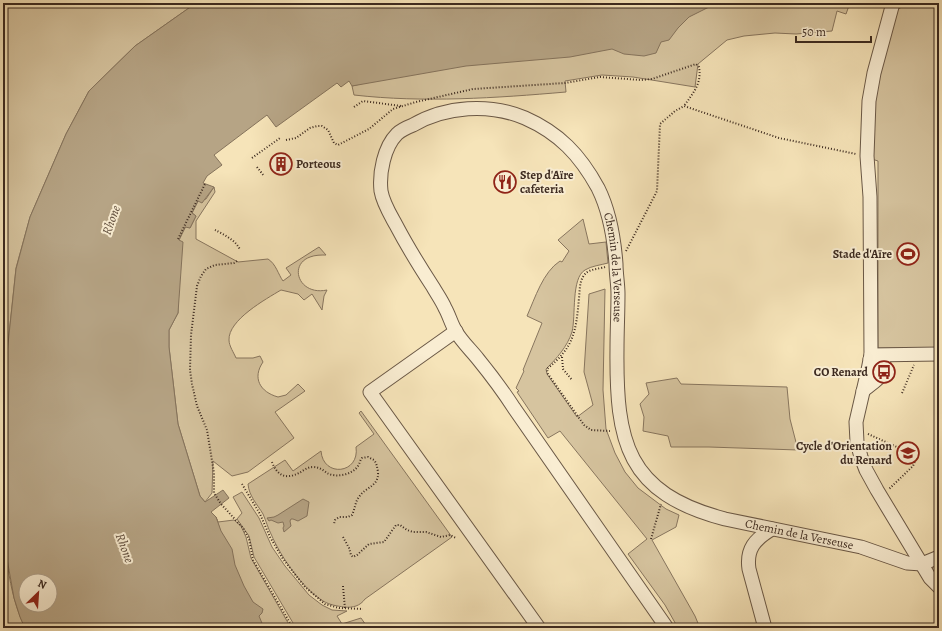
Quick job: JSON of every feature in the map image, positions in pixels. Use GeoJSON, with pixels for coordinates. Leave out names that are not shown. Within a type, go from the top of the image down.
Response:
{"type":"FeatureCollection","features":[{"type":"Feature","properties":{"kind":"street"},"geometry":{"type":"LineString","coordinates":[[893,3],[871,87],[868,121],[867,156],[870,197],[871,357],[856,422],[857,442],[861,457],[870,476],[930,578],[939,587]]}},
{"type":"Feature","properties":{"kind":"street","name":"Chemin de la Verseuse"},"geometry":{"type":"LineString","coordinates":[[666,628],[495,380],[456,331],[444,304],[389,213],[382,195],[380,181],[383,164],[389,147],[397,135],[420,121],[435,115],[460,110],[489,109],[502,111],[528,119],[545,128],[572,149],[590,175],[602,197],[611,222],[613,261],[618,294],[617,388],[622,430],[633,459],[650,482],[673,499],[706,514],[772,529],[847,543],[866,548],[907,563],[922,564]]}},
{"type":"Feature","properties":{"kind":"street"},"geometry":{"type":"LineString","coordinates":[[456,331],[370,392],[539,628]]}},
{"type":"Feature","properties":{"kind":"street"},"geometry":{"type":"LineString","coordinates":[[871,357],[939,354]]}},
{"type":"Feature","properties":{"kind":"street"},"geometry":{"type":"LineString","coordinates":[[765,628],[748,569],[748,560],[753,544],[759,537],[772,529]]}},
{"type":"Feature","properties":{"kind":"street"},"geometry":{"type":"LineString","coordinates":[[922,564],[939,557]]}},
{"type":"Feature","properties":{"kind":"path"},"geometry":{"type":"LineString","coordinates":[[565,83],[600,77],[641,80],[652,79],[696,64],[700,70],[699,81],[695,92],[684,106],[675,111],[660,124],[657,191],[626,251],[613,261],[588,271],[584,276],[580,284],[575,331],[570,343],[562,355],[547,369],[548,374],[584,425],[591,430],[610,431]]}},
{"type":"Feature","properties":{"kind":"path"},"geometry":{"type":"LineString","coordinates":[[354,107],[363,100],[402,106]]}},
{"type":"Feature","properties":{"kind":"path"},"geometry":{"type":"LineString","coordinates":[[684,106],[779,138],[867,156]]}},
{"type":"Feature","properties":{"kind":"path"},"geometry":{"type":"LineString","coordinates":[[252,158],[280,138]]}},
{"type":"Feature","properties":{"kind":"path"},"geometry":{"type":"LineString","coordinates":[[257,167],[264,176]]}},
{"type":"Feature","properties":{"kind":"path"},"geometry":{"type":"LineString","coordinates":[[178,239],[205,184]]}},
{"type":"Feature","properties":{"kind":"path"},"geometry":{"type":"LineString","coordinates":[[215,230],[224,234],[239,246],[240,250]]}},
{"type":"Feature","properties":{"kind":"path"},"geometry":{"type":"LineString","coordinates":[[237,261],[234,264],[224,263],[209,268],[204,272],[197,286],[192,322],[190,364],[192,384],[197,406],[207,430],[212,458],[214,478],[213,490],[215,495],[221,504],[239,522],[249,539],[253,560],[293,628]]}},
{"type":"Feature","properties":{"kind":"path"},"geometry":{"type":"LineString","coordinates":[[562,355],[563,369],[572,380]]}},
{"type":"Feature","properties":{"kind":"path"},"geometry":{"type":"LineString","coordinates":[[902,394],[914,365]]}},
{"type":"Feature","properties":{"kind":"path"},"geometry":{"type":"LineString","coordinates":[[870,436],[917,456],[913,466],[888,490]]}},
{"type":"Feature","properties":{"kind":"path"},"geometry":{"type":"LineString","coordinates":[[272,462],[277,473],[291,476],[314,467],[333,475],[343,475],[356,469],[362,458],[368,457],[376,463],[378,470],[377,480],[371,488],[359,496],[352,515],[348,517],[339,517],[335,520],[334,524]]}},
{"type":"Feature","properties":{"kind":"path"},"geometry":{"type":"LineString","coordinates":[[242,484],[260,514],[282,559],[312,594],[325,604],[345,609],[363,609]]}},
{"type":"Feature","properties":{"kind":"path"},"geometry":{"type":"LineString","coordinates":[[651,539],[661,503]]}},
{"type":"Feature","properties":{"kind":"path"},"geometry":{"type":"LineString","coordinates":[[343,537],[353,557],[369,544],[384,542],[396,525],[400,525],[413,532],[426,532],[441,537],[450,535],[456,538]]}},
{"type":"Feature","properties":{"kind":"path"},"geometry":{"type":"LineString","coordinates":[[343,586],[345,609]]}},
{"type":"Feature","properties":{"kind":"shaded area"},"geometry":{"type":"Polygon","coordinates":[[[3,3],[196,3],[135,46],[89,91],[66,134],[30,217],[16,268],[3,391],[3,3]]]}},
{"type":"Feature","properties":{"kind":"shaded area"},"geometry":{"type":"Polygon","coordinates":[[[697,3],[850,3],[846,14],[837,11],[832,31],[796,34],[775,33],[744,36],[727,40],[698,64],[695,87],[633,77],[602,75],[565,81],[566,92],[460,99],[407,99],[354,95],[352,86],[697,3]]]}},
{"type":"Feature","properties":{"kind":"shaded area","name":"Stade d'Aïre"},"geometry":{"type":"Polygon","coordinates":[[[910,3],[939,3],[939,348],[878,348],[878,161],[872,159],[875,99],[878,77],[898,9],[910,3]]]}},
{"type":"Feature","properties":{"kind":"shaded area"},"geometry":{"type":"Polygon","coordinates":[[[214,187],[215,192],[196,221],[196,239],[238,262],[268,259],[275,266],[283,281],[291,275],[286,268],[319,247],[326,255],[312,256],[303,261],[299,266],[298,273],[300,279],[309,288],[317,291],[327,290],[324,296],[322,310],[312,294],[304,300],[298,294],[281,290],[249,311],[241,318],[230,332],[229,342],[236,358],[253,358],[260,356],[263,362],[258,374],[258,379],[262,388],[267,392],[278,397],[286,395],[298,384],[305,391],[275,412],[294,438],[248,472],[232,476],[213,461],[212,493],[205,502],[200,496],[178,424],[169,347],[169,330],[178,313],[179,240],[186,226],[190,228],[196,216],[192,213],[198,201],[206,199],[214,187]]]}},
{"type":"Feature","properties":{"kind":"shaded area"},"geometry":{"type":"Polygon","coordinates":[[[583,219],[589,244],[606,242],[608,263],[585,270],[581,274],[576,289],[572,332],[561,352],[546,369],[547,374],[577,417],[593,405],[584,372],[589,294],[605,289],[603,390],[606,429],[615,453],[625,472],[638,488],[666,509],[679,515],[676,527],[652,540],[695,616],[700,628],[678,628],[665,605],[628,554],[647,539],[560,431],[548,438],[517,392],[519,391],[516,388],[542,323],[527,316],[544,278],[554,266],[560,261],[562,262],[569,251],[558,240],[583,219]]]}},
{"type":"Feature","properties":{"kind":"shaded area"},"geometry":{"type":"Polygon","coordinates":[[[677,378],[681,384],[787,387],[790,419],[798,450],[671,447],[668,436],[643,431],[644,417],[640,404],[649,394],[646,383],[677,378]]]}},
{"type":"Feature","properties":{"kind":"shaded area"},"geometry":{"type":"Polygon","coordinates":[[[361,411],[452,537],[365,599],[359,605],[344,607],[323,601],[300,580],[286,562],[275,543],[263,514],[252,496],[248,484],[285,460],[293,471],[321,451],[323,460],[328,466],[334,469],[347,467],[352,463],[356,456],[356,447],[374,434],[359,413],[361,411]]]}},
{"type":"Feature","properties":{"kind":"shaded area"},"geometry":{"type":"Polygon","coordinates":[[[242,492],[259,518],[272,547],[285,566],[309,595],[322,605],[332,610],[347,611],[337,616],[342,624],[361,618],[368,628],[296,628],[254,557],[249,536],[237,519],[242,513],[233,497],[242,492]]]}},
{"type":"Feature","properties":{"kind":"shaded area"},"geometry":{"type":"Polygon","coordinates":[[[3,505],[8,568],[14,599],[18,613],[25,628],[3,628],[3,505]]]}},
{"type":"Feature","properties":{"kind":"shaded area"},"geometry":{"type":"Polygon","coordinates":[[[216,517],[218,522],[234,520],[241,526],[246,537],[251,558],[291,628],[251,628],[216,517]]]}},
{"type":"Feature","properties":{"kind":"water","name":"Rhone"},"geometry":{"type":"Polygon","coordinates":[[[196,3],[717,3],[689,17],[669,40],[661,42],[656,53],[644,56],[624,54],[612,49],[570,57],[466,66],[352,86],[349,81],[341,87],[337,83],[276,127],[267,115],[214,155],[222,165],[207,176],[203,183],[214,187],[202,203],[198,201],[192,213],[196,216],[190,228],[185,227],[179,240],[183,242],[178,313],[169,330],[169,347],[178,424],[200,496],[205,502],[223,490],[229,498],[211,512],[216,517],[221,531],[232,549],[235,565],[244,586],[253,602],[263,609],[259,616],[264,628],[25,628],[20,617],[19,613],[58,613],[58,573],[18,573],[18,611],[14,598],[6,553],[3,505],[3,391],[16,269],[30,217],[66,134],[89,91],[135,46],[196,3]]]}},
{"type":"Feature","properties":{"kind":"water"},"geometry":{"type":"Polygon","coordinates":[[[303,499],[309,502],[307,516],[298,521],[291,519],[291,526],[284,532],[283,522],[278,523],[271,520],[269,521],[267,518],[278,515],[303,499]]]}},
{"type":"Feature","properties":{"kind":"place","name":"Porteous"},"geometry":{"type":"Point","coordinates":[281,164]}},
{"type":"Feature","properties":{"kind":"place","name":"Step d'Aïre cafeteria"},"geometry":{"type":"Point","coordinates":[505,182]}},
{"type":"Feature","properties":{"kind":"place","name":"Stade d'Aïre"},"geometry":{"type":"Point","coordinates":[908,254]}},
{"type":"Feature","properties":{"kind":"place","name":"CO Renard"},"geometry":{"type":"Point","coordinates":[884,372]}},
{"type":"Feature","properties":{"kind":"place","name":"Cycle d'Orientation du Renard"},"geometry":{"type":"Point","coordinates":[908,453]}}]}
